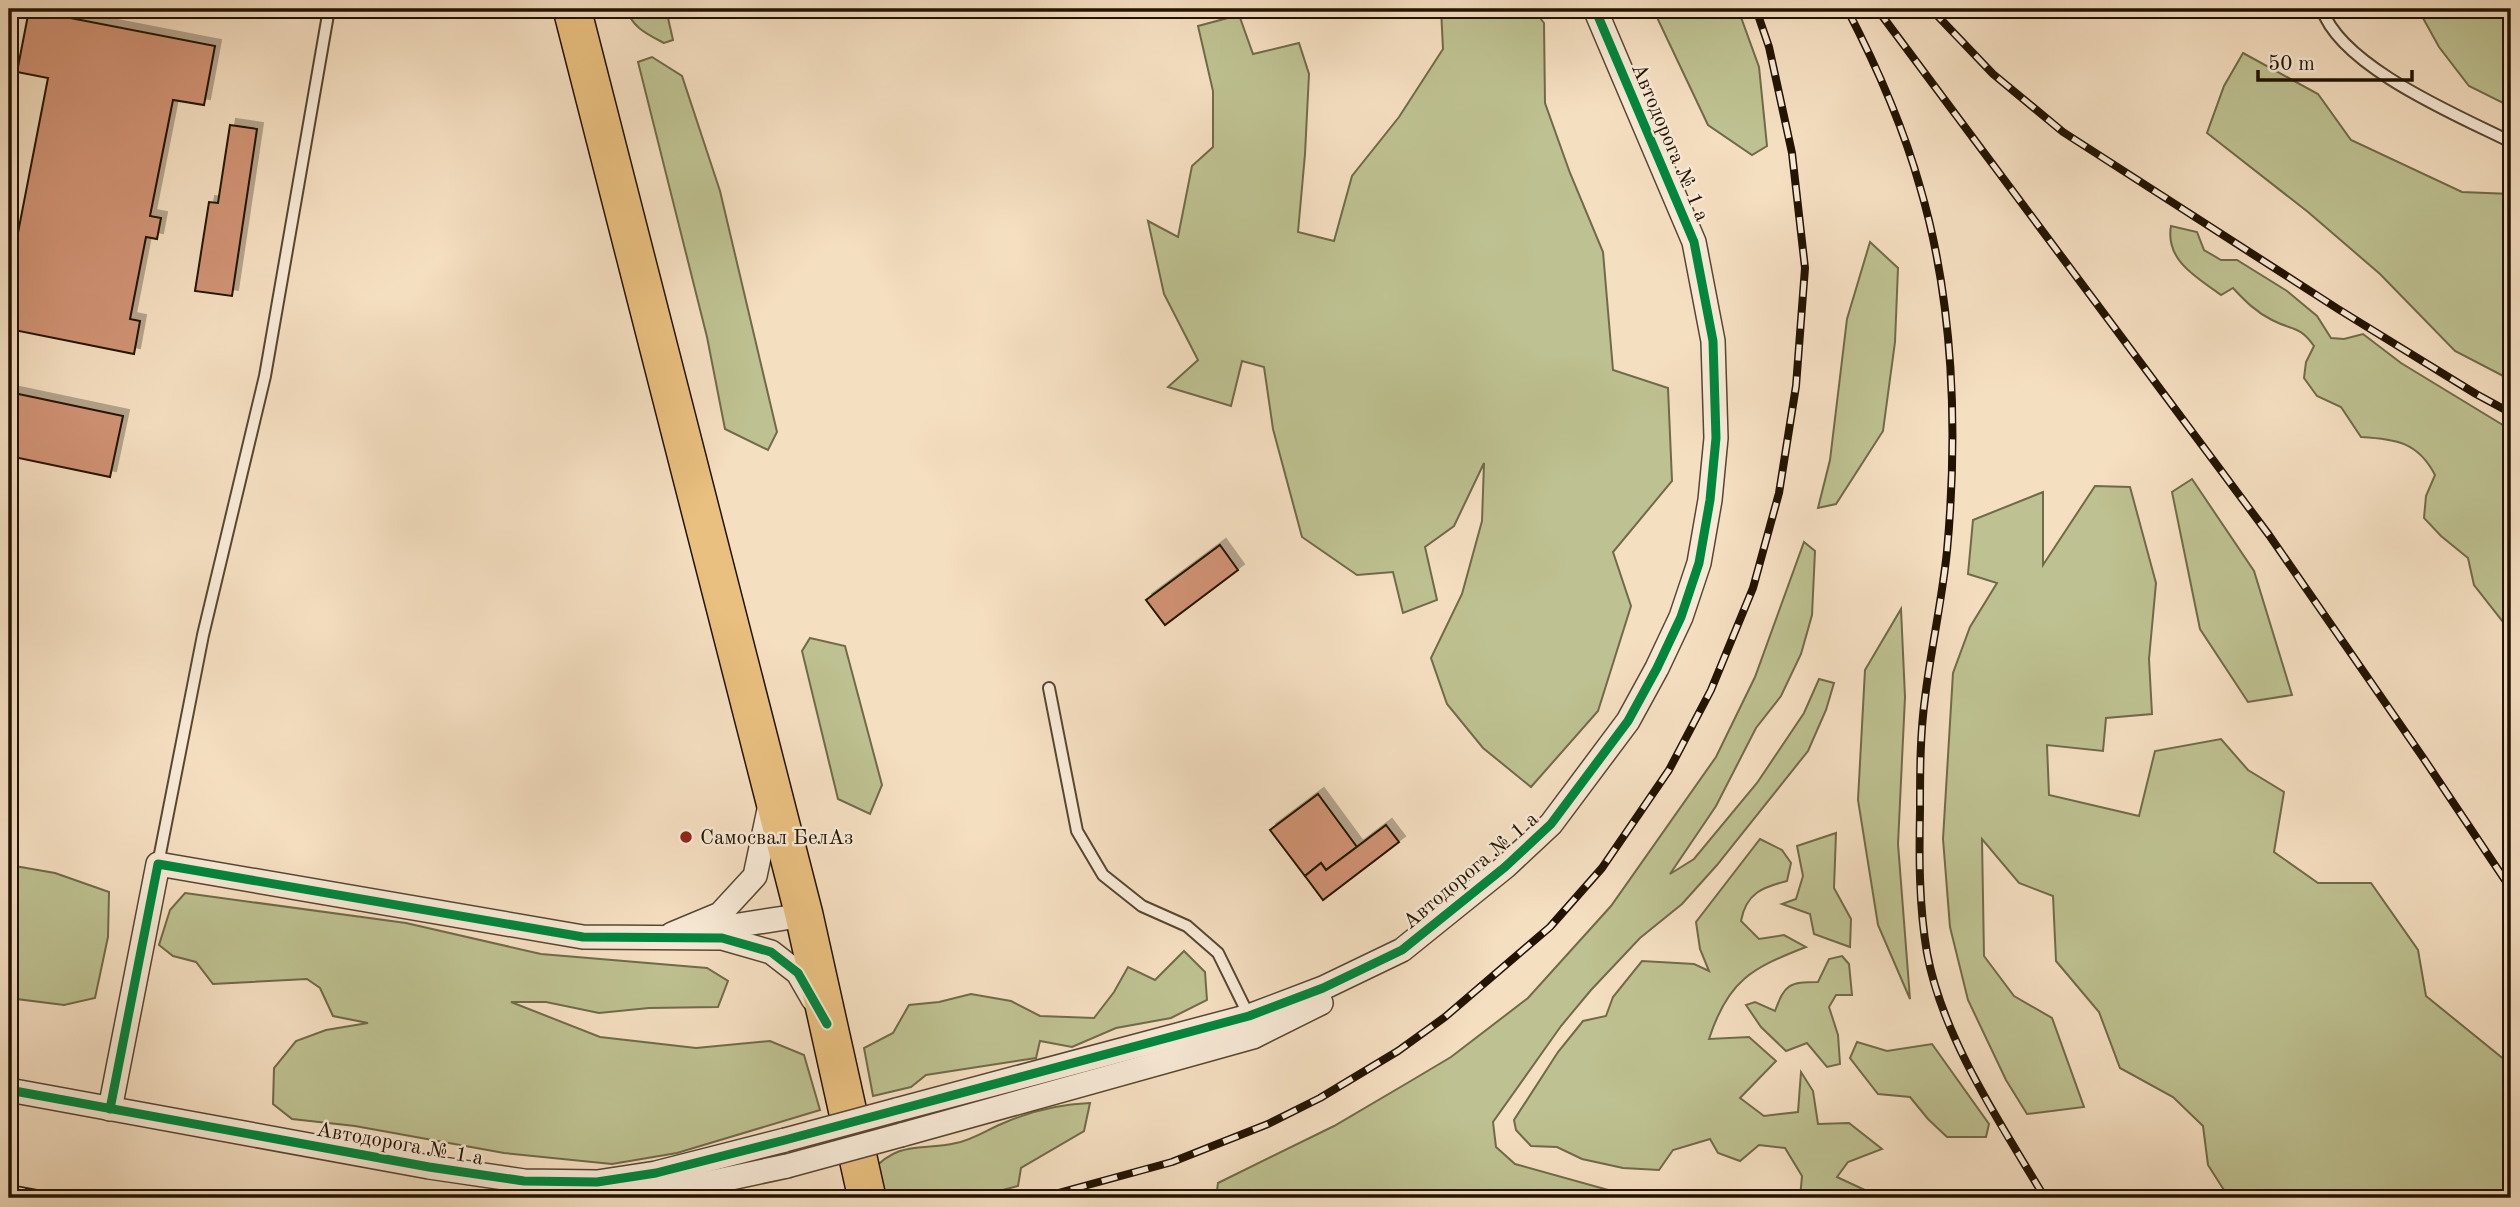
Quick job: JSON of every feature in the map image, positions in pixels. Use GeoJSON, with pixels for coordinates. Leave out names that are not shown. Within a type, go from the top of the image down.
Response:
{"type":"FeatureCollection","features":[{"type":"Feature","properties":{"kind":"highway"},"geometry":{"type":"LineString","coordinates":[[572,9],[804,915],[867,1198]]}},
{"type":"Feature","properties":{"kind":"street","name":"Автодорога № 1 а"},"geometry":{"type":"LineString","coordinates":[[9,1090],[416,1165],[524,1181],[597,1182],[656,1173],[1249,1016],[1324,988],[1402,950],[1505,867],[1551,824],[1591,774],[1628,721],[1657,668],[1681,617],[1699,563],[1710,500],[1716,438],[1713,341],[1694,242],[1595,9]]}},
{"type":"Feature","properties":{"kind":"street"},"geometry":{"type":"LineString","coordinates":[[660,939],[720,914],[755,876],[773,794]]}},
{"type":"Feature","properties":{"kind":"street"},"geometry":{"type":"LineString","coordinates":[[110,1109],[158,864],[583,937],[722,937],[771,952],[798,973],[827,1024]]}},
{"type":"Feature","properties":{"kind":"street"},"geometry":{"type":"LineString","coordinates":[[660,939],[804,915]]}},
{"type":"Feature","properties":{"kind":"street"},"geometry":{"type":"LineString","coordinates":[[524,1181],[597,1192],[661,1193],[787,1166],[1253,1037],[1326,1000],[1402,950]]}},
{"type":"Feature","properties":{"kind":"lane"},"geometry":{"type":"LineString","coordinates":[[158,864],[203,635],[265,376],[329,9]]}},
{"type":"Feature","properties":{"kind":"lane"},"geometry":{"type":"LineString","coordinates":[[2322,9],[2326,21],[2357,57],[2430,102],[2511,142]]}},
{"type":"Feature","properties":{"kind":"lane"},"geometry":{"type":"LineString","coordinates":[[1049,688],[1077,831],[1103,875],[1142,906],[1187,926],[1218,953],[1249,1016]]}},
{"type":"Feature","properties":{"kind":"green space"},"geometry":{"type":"Polygon","coordinates":[[[627,9],[666,9],[673,40],[664,43],[647,33],[632,21],[627,9]]]}},
{"type":"Feature","properties":{"kind":"green space"},"geometry":{"type":"Polygon","coordinates":[[[1441,9],[1533,9],[1544,23],[1545,103],[1603,252],[1613,370],[1668,388],[1672,481],[1613,552],[1631,606],[1598,711],[1531,787],[1483,748],[1447,704],[1431,658],[1462,594],[1482,521],[1484,463],[1454,526],[1425,547],[1437,600],[1403,613],[1393,572],[1357,575],[1302,537],[1273,429],[1264,367],[1242,361],[1231,406],[1168,387],[1198,360],[1164,294],[1148,221],[1178,237],[1192,166],[1213,147],[1213,91],[1198,26],[1239,15],[1253,54],[1299,43],[1309,74],[1298,232],[1334,241],[1352,176],[1399,117],[1443,49],[1441,9]]]}},
{"type":"Feature","properties":{"kind":"green space"},"geometry":{"type":"Polygon","coordinates":[[[1653,9],[1738,9],[1759,67],[1767,146],[1752,155],[1708,125],[1653,9]]]}},
{"type":"Feature","properties":{"kind":"green space"},"geometry":{"type":"Polygon","coordinates":[[[2418,9],[2511,9],[2511,107],[2469,86],[2439,47],[2418,9]]]}},
{"type":"Feature","properties":{"kind":"green space"},"geometry":{"type":"Polygon","coordinates":[[[2243,53],[2318,94],[2351,140],[2462,192],[2511,194],[2511,380],[2455,351],[2380,274],[2308,212],[2207,133],[2224,86],[2243,53]]]}},
{"type":"Feature","properties":{"kind":"green space"},"geometry":{"type":"Polygon","coordinates":[[[652,57],[682,76],[720,191],[777,432],[768,450],[725,429],[707,337],[638,62],[652,57]]]}},
{"type":"Feature","properties":{"kind":"green space"},"geometry":{"type":"Polygon","coordinates":[[[2171,226],[2197,232],[2204,250],[2221,260],[2237,260],[2287,291],[2317,316],[2331,338],[2344,339],[2363,334],[2401,363],[2511,430],[2511,632],[2474,585],[2468,558],[2424,518],[2426,496],[2435,475],[2421,455],[2395,441],[2361,437],[2341,407],[2317,396],[2304,378],[2306,362],[2314,346],[2309,339],[2300,331],[2261,313],[2233,288],[2221,295],[2184,267],[2173,249],[2171,226]]]}},
{"type":"Feature","properties":{"kind":"green space"},"geometry":{"type":"Polygon","coordinates":[[[1870,242],[1898,268],[1895,342],[1883,431],[1836,504],[1818,508],[1830,460],[1847,319],[1870,242]]]}},
{"type":"Feature","properties":{"kind":"green space"},"geometry":{"type":"Polygon","coordinates":[[[2192,479],[2254,571],[2292,695],[2248,702],[2200,629],[2172,492],[2192,479]]]}},
{"type":"Feature","properties":{"kind":"green space"},"geometry":{"type":"Polygon","coordinates":[[[2095,486],[2130,487],[2156,583],[2149,659],[2152,714],[2106,718],[2103,751],[2047,745],[2049,795],[2139,816],[2155,751],[2221,739],[2248,770],[2284,792],[2274,852],[2318,883],[2371,883],[2418,950],[2426,996],[2511,1065],[2511,1198],[2229,1198],[2208,1165],[2203,1126],[2173,1097],[2120,1068],[2099,1012],[2056,961],[2053,896],[2019,883],[1982,839],[1984,956],[2014,996],[2052,1018],[2084,1107],[2027,1114],[2006,1080],[1968,1000],[1950,927],[1943,839],[1953,673],[1970,627],[1997,583],[1968,574],[1973,520],[2043,492],[2043,565],[2095,486]]]}},
{"type":"Feature","properties":{"kind":"green space"},"geometry":{"type":"Polygon","coordinates":[[[1804,542],[1815,551],[1812,615],[1801,654],[1781,696],[1756,728],[1716,806],[1670,874],[1694,859],[1757,783],[1804,713],[1819,679],[1834,683],[1826,710],[1808,751],[1717,865],[1682,904],[1640,938],[1591,990],[1561,1026],[1493,1122],[1496,1147],[1515,1164],[1637,1198],[1216,1198],[1218,1183],[1334,1126],[1451,1057],[1528,998],[1611,906],[1716,757],[1755,677],[1804,542]]]}},
{"type":"Feature","properties":{"kind":"green space"},"geometry":{"type":"Polygon","coordinates":[[[1901,609],[1905,697],[1898,844],[1910,999],[1878,925],[1858,800],[1865,670],[1901,609]]]}},
{"type":"Feature","properties":{"kind":"green space"},"geometry":{"type":"Polygon","coordinates":[[[810,638],[845,646],[882,785],[870,814],[838,799],[802,651],[810,638]]]}},
{"type":"Feature","properties":{"kind":"green space"},"geometry":{"type":"Polygon","coordinates":[[[1836,833],[1834,888],[1851,919],[1850,947],[1814,934],[1810,914],[1782,904],[1796,899],[1803,876],[1797,846],[1836,833]]]}},
{"type":"Feature","properties":{"kind":"green space"},"geometry":{"type":"Polygon","coordinates":[[[1760,839],[1782,850],[1791,863],[1787,881],[1763,889],[1751,898],[1743,911],[1741,921],[1759,939],[1784,935],[1806,947],[1771,962],[1744,979],[1725,1003],[1709,1039],[1749,1037],[1776,1061],[1740,1098],[1764,1116],[1798,1112],[1801,1072],[1813,1091],[1818,1124],[1849,1123],[1882,1149],[1848,1162],[1837,1177],[1869,1192],[1894,1198],[1800,1198],[1802,1176],[1785,1148],[1759,1145],[1740,1161],[1718,1153],[1710,1139],[1673,1150],[1659,1170],[1623,1168],[1582,1159],[1557,1147],[1531,1146],[1516,1130],[1514,1120],[1558,1052],[1583,1021],[1606,1016],[1613,997],[1642,961],[1694,964],[1709,971],[1700,949],[1696,922],[1760,839]]]}},
{"type":"Feature","properties":{"kind":"green space"},"geometry":{"type":"Polygon","coordinates":[[[9,865],[55,873],[109,892],[108,937],[95,998],[64,1005],[9,998],[9,865]]]}},
{"type":"Feature","properties":{"kind":"green space"},"geometry":{"type":"Polygon","coordinates":[[[185,893],[406,923],[541,954],[707,968],[728,981],[718,1007],[649,1008],[599,1013],[546,1002],[511,1002],[600,1037],[696,1048],[770,1041],[804,1055],[820,1110],[677,1153],[612,1164],[504,1153],[355,1126],[292,1119],[273,1104],[274,1068],[296,1041],[326,1030],[368,1023],[333,1016],[320,988],[307,979],[213,984],[196,962],[173,956],[159,945],[170,910],[185,893]]]}},
{"type":"Feature","properties":{"kind":"green space"},"geometry":{"type":"Polygon","coordinates":[[[1184,951],[1205,972],[1207,1000],[1171,1018],[1116,1028],[1072,1047],[1040,1041],[1036,1058],[926,1075],[911,1087],[873,1096],[864,1048],[893,1033],[909,1005],[939,1002],[971,994],[1011,1001],[1040,1016],[1094,1018],[1114,992],[1128,967],[1155,980],[1184,951]]]}},
{"type":"Feature","properties":{"kind":"green space"},"geometry":{"type":"Polygon","coordinates":[[[1842,956],[1849,964],[1852,995],[1836,995],[1829,1007],[1838,1035],[1840,1064],[1827,1067],[1807,1043],[1786,1051],[1761,1027],[1746,1005],[1755,1002],[1775,1011],[1789,986],[1818,982],[1829,959],[1842,956]]]}},
{"type":"Feature","properties":{"kind":"green space"},"geometry":{"type":"Polygon","coordinates":[[[1857,1042],[1887,1051],[1932,1044],[1989,1124],[1986,1137],[1947,1137],[1910,1097],[1878,1094],[1850,1058],[1857,1042]]]}},
{"type":"Feature","properties":{"kind":"green space"},"geometry":{"type":"Polygon","coordinates":[[[1090,1103],[1084,1131],[1021,1168],[1018,1186],[972,1198],[878,1198],[872,1171],[892,1155],[911,1148],[962,1141],[1037,1111],[1090,1103]]]}},
{"type":"Feature","properties":{"kind":"building"},"geometry":{"type":"Polygon","coordinates":[[[29,10],[215,46],[204,105],[173,100],[150,216],[161,218],[157,239],[146,237],[130,319],[140,321],[134,354],[9,329],[9,279],[48,78],[17,72],[29,10]]]}},
{"type":"Feature","properties":{"kind":"building"},"geometry":{"type":"Polygon","coordinates":[[[230,125],[257,129],[232,296],[195,291],[209,202],[218,203],[230,125]]]}},
{"type":"Feature","properties":{"kind":"building"},"geometry":{"type":"Polygon","coordinates":[[[9,392],[123,416],[110,477],[9,456],[9,392]]]}},
{"type":"Feature","properties":{"kind":"building"},"geometry":{"type":"Polygon","coordinates":[[[1220,545],[1238,570],[1165,625],[1146,600],[1220,545]]]}},
{"type":"Feature","properties":{"kind":"building"},"geometry":{"type":"Polygon","coordinates":[[[1318,794],[1357,847],[1326,870],[1321,863],[1305,876],[1270,830],[1318,794]]]}},
{"type":"Feature","properties":{"kind":"building"},"geometry":{"type":"Polygon","coordinates":[[[1386,825],[1399,842],[1323,900],[1305,876],[1321,863],[1326,870],[1386,825]]]}},
{"type":"Feature","properties":{"kind":"railway"},"geometry":{"type":"LineString","coordinates":[[1040,1198],[1172,1162],[1268,1124],[1320,1098],[1398,1051],[1445,1017],[1550,927],[1602,868],[1669,770],[1711,690],[1753,588],[1779,493],[1796,386],[1805,268],[1792,153],[1769,47],[1756,9]]}},
{"type":"Feature","properties":{"kind":"railway"},"geometry":{"type":"LineString","coordinates":[[1847,9],[1888,96],[1920,187],[1940,276],[1950,368],[1952,460],[1947,551],[1922,726],[1920,881],[1927,953],[1935,985],[1960,1049],[2045,1198]]}},
{"type":"Feature","properties":{"kind":"railway"},"geometry":{"type":"LineString","coordinates":[[1877,9],[2269,535],[2511,889]]}},
{"type":"Feature","properties":{"kind":"railway"},"geometry":{"type":"LineString","coordinates":[[1931,9],[1993,74],[2063,132],[2338,309],[2511,413]]}},
{"type":"Feature","properties":{"kind":"railway"},"geometry":{"type":"LineString","coordinates":[[9,1188],[64,1198]]}},
{"type":"Feature","properties":{"kind":"cycle path"},"geometry":{"type":"LineString","coordinates":[[9,1090],[429,1167],[524,1181],[597,1182],[656,1173],[1249,1016],[1323,988],[1402,950],[1505,867],[1551,824],[1628,721],[1681,617],[1699,563],[1710,500],[1716,438],[1713,341],[1694,242],[1595,9]]}},
{"type":"Feature","properties":{"kind":"cycle path"},"geometry":{"type":"LineString","coordinates":[[110,1109],[158,864],[583,937],[722,938],[771,952],[798,973],[827,1024]]}},
{"type":"Feature","properties":{"kind":"place","name":"Самосвал БелАз"},"geometry":{"type":"Point","coordinates":[686,837]}}]}
